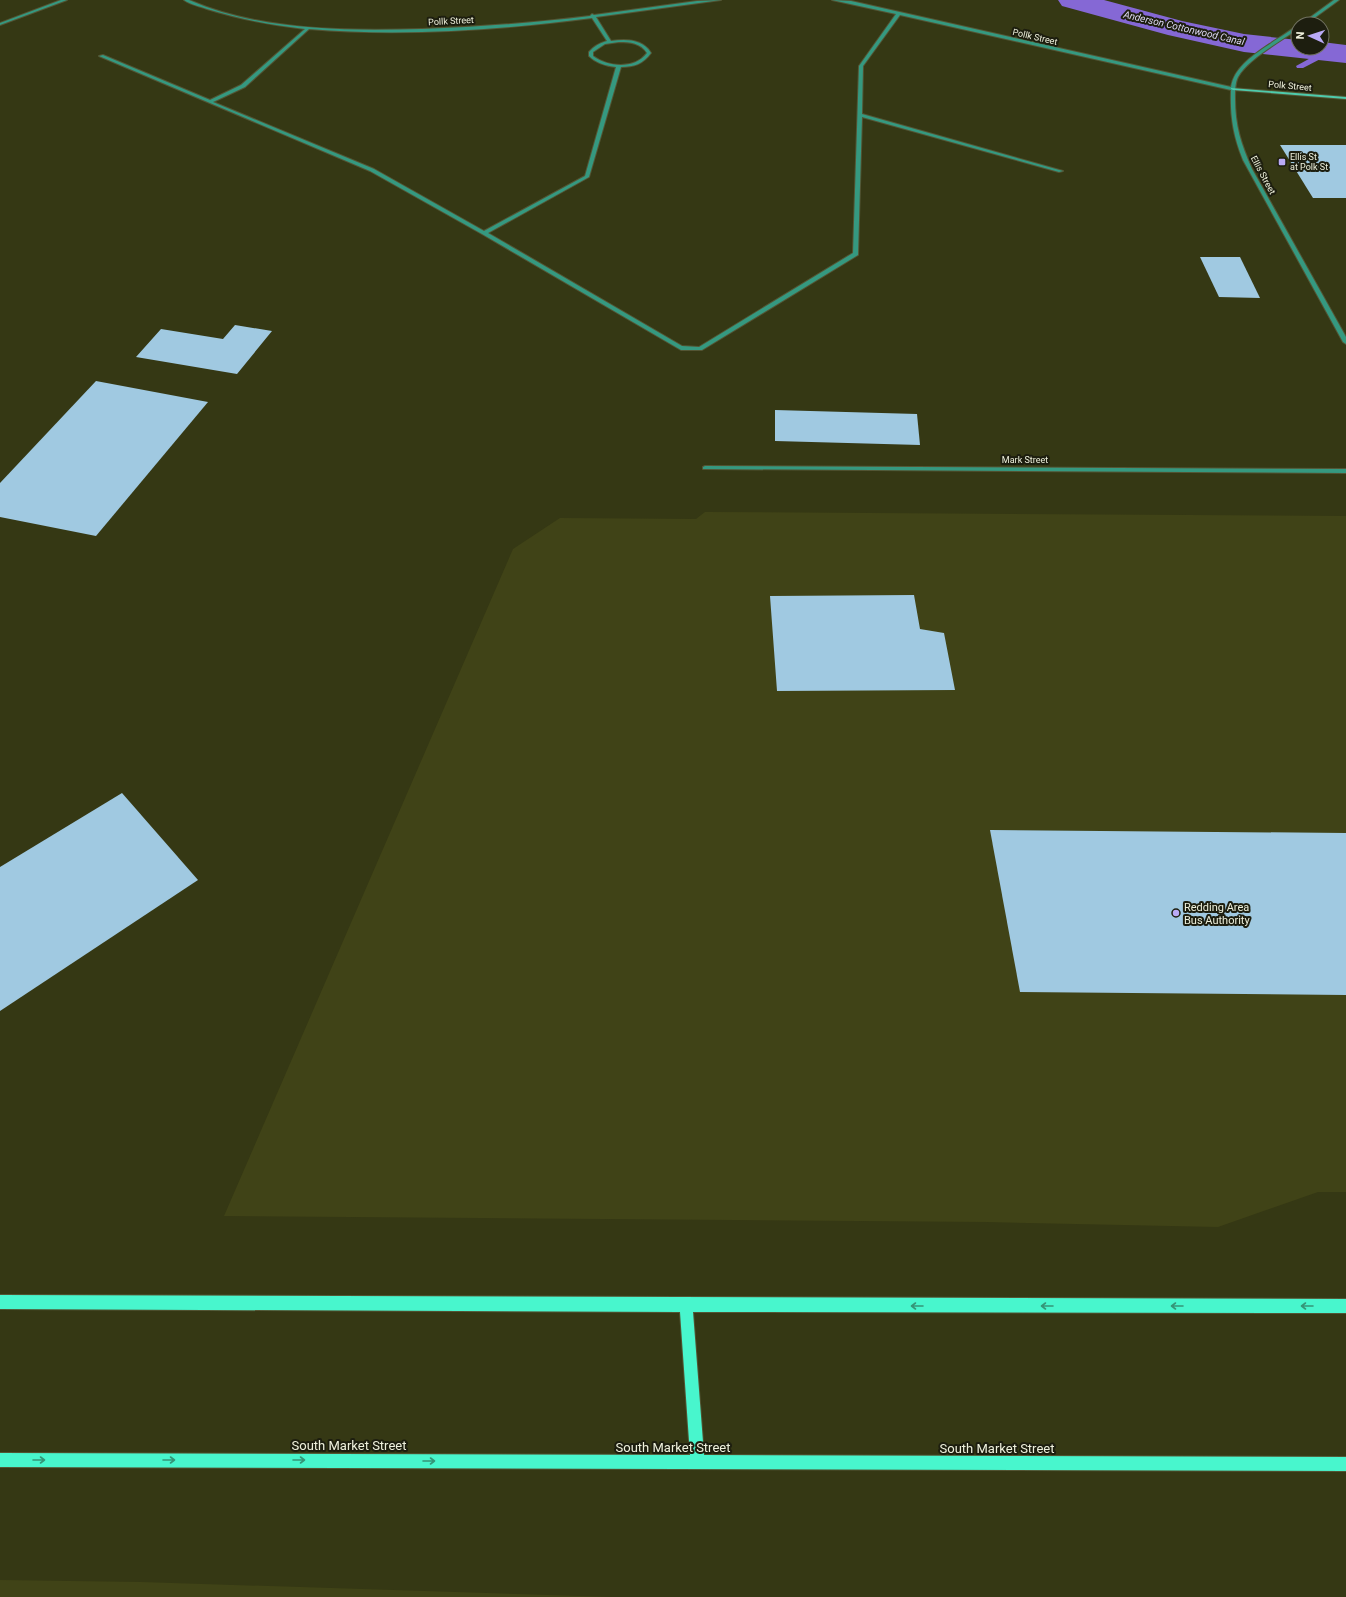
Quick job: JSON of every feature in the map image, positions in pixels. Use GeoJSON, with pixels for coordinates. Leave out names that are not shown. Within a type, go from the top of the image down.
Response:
{"type":"FeatureCollection","features":[{"type":"Feature","properties":{"kind":"main road"},"geometry":{"type":"LineString","coordinates":[[0,1302],[1346,1306]]}},
{"type":"Feature","properties":{"kind":"main road"},"geometry":{"type":"LineString","coordinates":[[686,1305],[698,1462]]}},
{"type":"Feature","properties":{"kind":"main road","name":"South Market Street"},"geometry":{"type":"LineString","coordinates":[[0,1460],[1346,1464]]}},
{"type":"Feature","properties":{"kind":"street"},"geometry":{"type":"LineString","coordinates":[[0,24],[65,0]]}},
{"type":"Feature","properties":{"kind":"street","name":"Pollk Street"},"geometry":{"type":"LineString","coordinates":[[186,0],[244,19],[307,29],[359,30],[442,30],[548,22],[681,3],[719,0]]}},
{"type":"Feature","properties":{"kind":"street","name":"Pollk Street"},"geometry":{"type":"LineString","coordinates":[[834,0],[851,2],[1182,79],[1233,89]]}},
{"type":"Feature","properties":{"kind":"street"},"geometry":{"type":"LineString","coordinates":[[1313,16],[1336,0]]}},
{"type":"Feature","properties":{"kind":"street"},"geometry":{"type":"LineString","coordinates":[[101,56],[372,170],[484,233],[681,348],[700,349],[856,254],[861,66],[899,13]]}},
{"type":"Feature","properties":{"kind":"street"},"geometry":{"type":"LineString","coordinates":[[592,15],[610,42]]}},
{"type":"Feature","properties":{"kind":"street"},"geometry":{"type":"LineString","coordinates":[[209,102],[243,86],[307,29]]}},
{"type":"Feature","properties":{"kind":"street","name":"Ellis Street"},"geometry":{"type":"LineString","coordinates":[[1290,32],[1255,58],[1236,77],[1233,89],[1233,122],[1237,140],[1250,169],[1346,342]]}},
{"type":"Feature","properties":{"kind":"street"},"geometry":{"type":"LineString","coordinates":[[619,41],[636,43],[647,49],[649,53],[643,61],[619,66],[601,63],[591,56],[591,52],[595,47],[610,42],[619,41]]}},
{"type":"Feature","properties":{"kind":"street"},"geometry":{"type":"LineString","coordinates":[[484,233],[587,177],[619,66]]}},
{"type":"Feature","properties":{"kind":"street","name":"Polk Street"},"geometry":{"type":"LineString","coordinates":[[1233,89],[1346,98]]}},
{"type":"Feature","properties":{"kind":"street"},"geometry":{"type":"LineString","coordinates":[[859,115],[1061,171]]}},
{"type":"Feature","properties":{"kind":"street","name":"Mark Street"},"geometry":{"type":"LineString","coordinates":[[705,468],[1346,471]]}},
{"type":"Feature","properties":{"kind":"shaded area"},"geometry":{"type":"Polygon","coordinates":[[[705,512],[1346,516],[1346,1192],[1318,1192],[1218,1227],[986,1222],[224,1216],[513,549],[560,518],[696,519],[705,512]]]}},
{"type":"Feature","properties":{"kind":"shaded area"},"geometry":{"type":"Polygon","coordinates":[[[0,1580],[141,1582],[612,1597],[0,1597],[0,1580]]]}},
{"type":"Feature","properties":{"kind":"building"},"geometry":{"type":"Polygon","coordinates":[[[1280,145],[1346,145],[1346,198],[1313,198],[1280,145]]]}},
{"type":"Feature","properties":{"kind":"building"},"geometry":{"type":"Polygon","coordinates":[[[1200,257],[1240,257],[1260,298],[1219,297],[1200,257]]]}},
{"type":"Feature","properties":{"kind":"building"},"geometry":{"type":"Polygon","coordinates":[[[235,325],[272,331],[237,374],[136,357],[161,329],[223,339],[235,325]]]}},
{"type":"Feature","properties":{"kind":"building"},"geometry":{"type":"Polygon","coordinates":[[[96,381],[208,402],[96,536],[0,517],[0,483],[96,381]]]}},
{"type":"Feature","properties":{"kind":"building"},"geometry":{"type":"Polygon","coordinates":[[[775,410],[917,414],[920,445],[775,441],[775,410]]]}},
{"type":"Feature","properties":{"kind":"building"},"geometry":{"type":"Polygon","coordinates":[[[914,595],[920,629],[944,633],[955,690],[777,691],[770,596],[914,595]]]}},
{"type":"Feature","properties":{"kind":"building"},"geometry":{"type":"Polygon","coordinates":[[[122,793],[198,880],[0,1011],[0,867],[122,793]]]}},
{"type":"Feature","properties":{"kind":"building","name":"Redding Area Bus Authority"},"geometry":{"type":"Polygon","coordinates":[[[990,830],[1346,833],[1346,995],[1020,992],[990,830]]]}},
{"type":"Feature","properties":{"kind":"waterway","name":"Anderson Cottonwood Canal"},"geometry":{"type":"LineString","coordinates":[[1072,0],[1178,29],[1244,43],[1346,54]]}},
{"type":"Feature","properties":{"kind":"waterway"},"geometry":{"type":"LineString","coordinates":[[1300,66],[1319,56]]}},
{"type":"Feature","properties":{"kind":"place","name":"Ellis St at Polk St"},"geometry":{"type":"Point","coordinates":[1282,162]}},
{"type":"Feature","properties":{"kind":"place","name":"Redding Area Bus Authority"},"geometry":{"type":"Point","coordinates":[1176,913]}}]}
